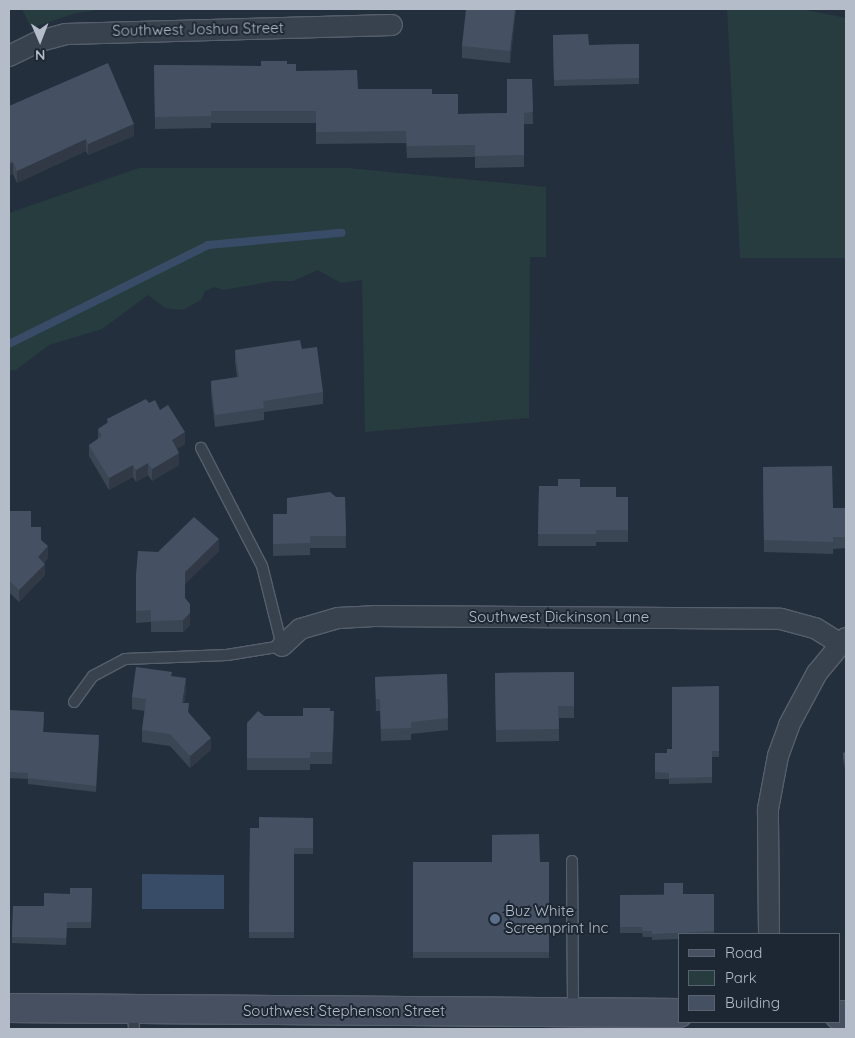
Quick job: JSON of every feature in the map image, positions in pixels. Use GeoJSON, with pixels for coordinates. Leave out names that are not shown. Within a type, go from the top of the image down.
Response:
{"type":"FeatureCollection","features":[{"type":"Feature","properties":{"kind":"street","name":"Southwest Joshua Street"},"geometry":{"type":"LineString","coordinates":[[9,56],[40,41],[66,34],[392,25]]}},
{"type":"Feature","properties":{"kind":"street","name":"Southwest Dickinson Lane"},"geometry":{"type":"LineString","coordinates":[[282,646],[300,629],[338,618],[374,616],[781,618],[815,628],[842,641]]}},
{"type":"Feature","properties":{"kind":"street"},"geometry":{"type":"LineString","coordinates":[[769,933],[768,809],[778,756],[789,725],[817,673],[842,641]]}},
{"type":"Feature","properties":{"kind":"street","name":"Southwest Stephenson Street"},"geometry":{"type":"LineString","coordinates":[[9,1008],[133,1019],[404,1020],[573,1012],[678,1013]]}},
{"type":"Feature","properties":{"kind":"lane"},"geometry":{"type":"LineString","coordinates":[[74,702],[93,676],[125,659],[227,655],[282,646],[262,566],[201,448]]}},
{"type":"Feature","properties":{"kind":"lane"},"geometry":{"type":"LineString","coordinates":[[572,861],[573,1012]]}},
{"type":"Feature","properties":{"kind":"green space"},"geometry":{"type":"Polygon","coordinates":[[[22,9],[105,9],[76,13],[31,28],[22,9]]]}},
{"type":"Feature","properties":{"kind":"green space"},"geometry":{"type":"Polygon","coordinates":[[[727,9],[801,9],[846,18],[846,258],[740,258],[727,9]]]}},
{"type":"Feature","properties":{"kind":"green space"},"geometry":{"type":"Polygon","coordinates":[[[139,168],[348,168],[546,187],[546,257],[530,257],[529,418],[365,432],[362,280],[341,283],[318,270],[293,281],[274,281],[223,290],[215,287],[205,291],[201,300],[183,310],[165,308],[148,295],[102,329],[49,345],[16,370],[9,371],[9,213],[139,168]]]}},
{"type":"Feature","properties":{"kind":"water"},"geometry":{"type":"Polygon","coordinates":[[[142,874],[224,875],[224,909],[142,909],[142,874]]]}},
{"type":"Feature","properties":{"kind":"building"},"geometry":{"type":"Polygon","coordinates":[[[466,9],[515,9],[510,51],[462,46],[466,9]]]}},
{"type":"Feature","properties":{"kind":"building"},"geometry":{"type":"Polygon","coordinates":[[[588,34],[589,45],[639,44],[639,78],[554,80],[553,35],[588,34]]]}},
{"type":"Feature","properties":{"kind":"building"},"geometry":{"type":"Polygon","coordinates":[[[261,61],[287,61],[287,64],[296,64],[296,71],[357,70],[358,89],[432,89],[432,94],[458,94],[458,114],[507,113],[507,79],[532,79],[533,112],[524,113],[524,155],[475,156],[475,145],[407,146],[406,131],[316,132],[316,111],[211,111],[211,116],[155,117],[154,65],[261,66],[261,61]]]}},
{"type":"Feature","properties":{"kind":"building"},"geometry":{"type":"Polygon","coordinates":[[[108,63],[134,124],[88,144],[86,139],[17,171],[13,162],[9,164],[9,106],[108,63]]]}},
{"type":"Feature","properties":{"kind":"building"},"geometry":{"type":"Polygon","coordinates":[[[300,340],[302,349],[317,347],[323,392],[263,401],[264,408],[215,415],[211,381],[239,377],[235,350],[300,340]]]}},
{"type":"Feature","properties":{"kind":"building"},"geometry":{"type":"Polygon","coordinates":[[[146,399],[149,403],[155,400],[160,410],[168,405],[185,432],[172,440],[179,453],[152,469],[148,463],[136,470],[133,465],[109,478],[89,445],[102,436],[98,429],[109,422],[107,419],[146,399]]]}},
{"type":"Feature","properties":{"kind":"building"},"geometry":{"type":"Polygon","coordinates":[[[832,466],[833,508],[846,508],[846,537],[833,537],[833,542],[764,540],[763,467],[832,466]]]}},
{"type":"Feature","properties":{"kind":"building"},"geometry":{"type":"Polygon","coordinates":[[[558,479],[580,479],[580,487],[616,487],[616,497],[628,497],[628,530],[596,530],[596,534],[538,534],[539,486],[558,486],[558,479]]]}},
{"type":"Feature","properties":{"kind":"building"},"geometry":{"type":"Polygon","coordinates":[[[330,492],[336,497],[345,497],[346,536],[310,536],[310,543],[273,544],[273,514],[287,514],[287,498],[330,492]]]}},
{"type":"Feature","properties":{"kind":"building"},"geometry":{"type":"Polygon","coordinates":[[[9,511],[31,511],[31,527],[41,527],[41,540],[48,546],[38,557],[45,564],[19,590],[9,580],[9,511]]]}},
{"type":"Feature","properties":{"kind":"building"},"geometry":{"type":"Polygon","coordinates":[[[194,517],[219,539],[185,572],[185,598],[190,604],[190,613],[183,620],[151,621],[151,610],[136,611],[138,551],[158,552],[194,517]]]}},
{"type":"Feature","properties":{"kind":"building"},"geometry":{"type":"Polygon","coordinates":[[[136,667],[172,672],[171,676],[186,678],[182,703],[189,703],[188,712],[211,738],[190,756],[170,734],[142,730],[146,699],[132,697],[136,667]]]}},
{"type":"Feature","properties":{"kind":"building"},"geometry":{"type":"Polygon","coordinates":[[[574,672],[574,706],[558,706],[559,729],[496,730],[495,673],[574,672]]]}},
{"type":"Feature","properties":{"kind":"building"},"geometry":{"type":"Polygon","coordinates":[[[447,674],[448,718],[411,722],[411,728],[381,729],[380,699],[376,699],[375,677],[447,674]]]}},
{"type":"Feature","properties":{"kind":"building"},"geometry":{"type":"Polygon","coordinates":[[[719,686],[719,751],[712,751],[712,777],[669,778],[669,773],[655,772],[655,753],[667,753],[667,749],[672,749],[672,687],[719,686]]]}},
{"type":"Feature","properties":{"kind":"building"},"geometry":{"type":"Polygon","coordinates":[[[303,708],[330,708],[330,711],[334,711],[332,752],[310,752],[310,758],[247,758],[247,723],[258,711],[264,716],[303,716],[303,708]]]}},
{"type":"Feature","properties":{"kind":"building"},"geometry":{"type":"Polygon","coordinates":[[[9,710],[44,712],[43,732],[99,735],[96,786],[28,778],[28,773],[9,772],[9,710]]]}},
{"type":"Feature","properties":{"kind":"building"},"geometry":{"type":"Polygon","coordinates":[[[846,752],[846,768],[843,753],[846,752]]]}},
{"type":"Feature","properties":{"kind":"building"},"geometry":{"type":"Polygon","coordinates":[[[259,817],[313,818],[313,848],[294,848],[294,932],[249,932],[250,828],[259,828],[259,817]]]}},
{"type":"Feature","properties":{"kind":"building"},"geometry":{"type":"Polygon","coordinates":[[[539,834],[540,862],[549,862],[549,952],[413,952],[413,862],[492,862],[492,835],[539,834]]]}},
{"type":"Feature","properties":{"kind":"building"},"geometry":{"type":"Polygon","coordinates":[[[664,883],[683,883],[683,894],[714,894],[714,931],[652,934],[652,931],[643,931],[642,927],[620,927],[620,895],[664,895],[664,883]]]}},
{"type":"Feature","properties":{"kind":"building"},"geometry":{"type":"Polygon","coordinates":[[[70,888],[92,888],[91,922],[67,922],[66,938],[12,937],[13,906],[44,906],[44,893],[70,894],[70,888]]]}},
{"type":"Feature","properties":{"kind":"waterway"},"geometry":{"type":"LineString","coordinates":[[9,344],[208,245],[341,233]]}},
{"type":"Feature","properties":{"kind":"place","name":"Buz White Screenprint Inc"},"geometry":{"type":"Point","coordinates":[495,919]}}]}
